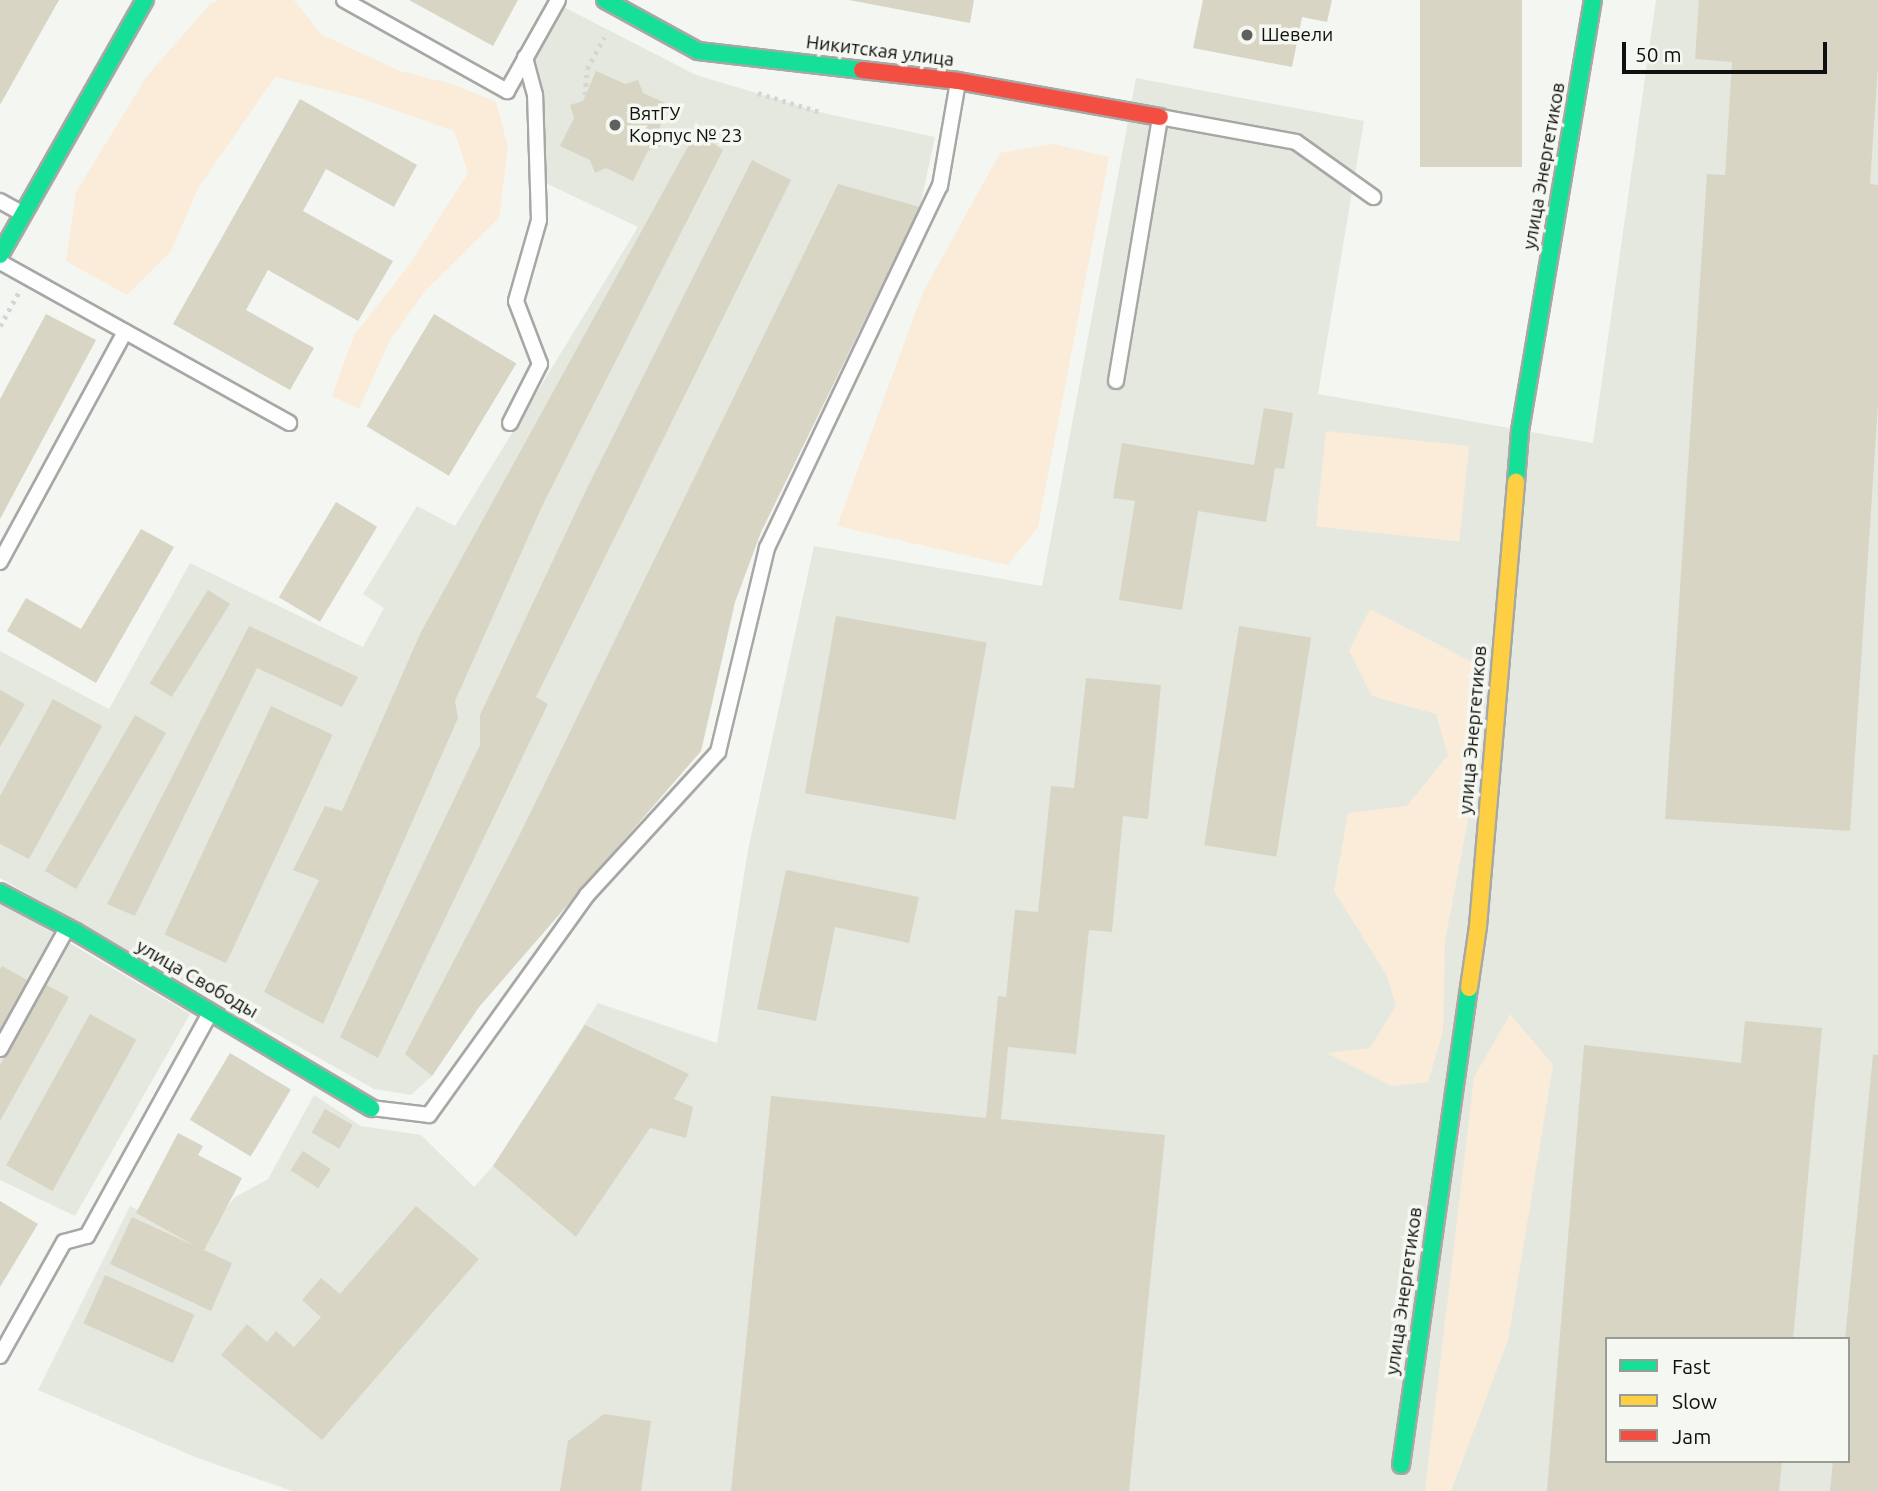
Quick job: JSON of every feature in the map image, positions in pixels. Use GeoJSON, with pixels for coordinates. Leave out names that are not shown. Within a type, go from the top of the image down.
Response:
{"type":"FeatureCollection","features":[{"type":"Feature","properties":{"kind":"street"},"geometry":{"type":"LineString","coordinates":[[0,256],[145,0]]}},
{"type":"Feature","properties":{"kind":"street","name":"Никитская улица"},"geometry":{"type":"LineString","coordinates":[[605,0],[698,51],[958,81],[1160,117]]}},
{"type":"Feature","properties":{"kind":"street","name":"улица Энергетиков"},"geometry":{"type":"LineString","coordinates":[[1401,1465],[1478,926],[1520,431],[1593,0]]}},
{"type":"Feature","properties":{"kind":"street","name":"улица Свободы"},"geometry":{"type":"LineString","coordinates":[[0,892],[67,928],[371,1108]]}},
{"type":"Feature","properties":{"kind":"lane"},"geometry":{"type":"LineString","coordinates":[[344,0],[507,91],[558,0]]}},
{"type":"Feature","properties":{"kind":"lane"},"geometry":{"type":"LineString","coordinates":[[510,423],[540,364],[516,301],[539,220],[535,95],[525,57]]}},
{"type":"Feature","properties":{"kind":"lane"},"geometry":{"type":"LineString","coordinates":[[371,1108],[429,1115],[587,895],[718,752],[767,548],[940,186],[958,81]]}},
{"type":"Feature","properties":{"kind":"lane"},"geometry":{"type":"LineString","coordinates":[[1116,381],[1160,117],[1296,142],[1373,197]]}},
{"type":"Feature","properties":{"kind":"lane"},"geometry":{"type":"LineString","coordinates":[[0,201],[24,214]]}},
{"type":"Feature","properties":{"kind":"lane"},"geometry":{"type":"LineString","coordinates":[[0,262],[289,423]]}},
{"type":"Feature","properties":{"kind":"lane"},"geometry":{"type":"LineString","coordinates":[[0,562],[125,332]]}},
{"type":"Feature","properties":{"kind":"lane"},"geometry":{"type":"LineString","coordinates":[[0,1049],[67,928]]}},
{"type":"Feature","properties":{"kind":"lane"},"geometry":{"type":"LineString","coordinates":[[0,1356],[64,1242],[87,1236],[211,1012]]}},
{"type":"Feature","properties":{"kind":"path"},"geometry":{"type":"LineString","coordinates":[[585,95],[587,69],[607,30]]}},
{"type":"Feature","properties":{"kind":"path"},"geometry":{"type":"LineString","coordinates":[[0,326],[27,277]]}},
{"type":"Feature","properties":{"kind":"shaded area"},"geometry":{"type":"Polygon","coordinates":[[[219,0],[294,0],[322,35],[400,71],[452,84],[496,102],[508,147],[499,218],[425,291],[390,340],[359,409],[332,396],[354,335],[410,264],[468,173],[454,131],[360,98],[275,77],[198,188],[171,251],[127,295],[66,261],[76,192],[147,76],[210,4],[219,0]]]}},
{"type":"Feature","properties":{"kind":"shaded area"},"geometry":{"type":"Polygon","coordinates":[[[1656,0],[1878,0],[1878,1491],[292,1491],[195,1457],[38,1390],[130,1206],[201,1239],[235,1197],[268,1179],[314,1095],[361,1126],[421,1135],[474,1187],[493,1166],[598,1003],[717,1043],[748,850],[814,546],[1042,586],[1136,78],[1364,121],[1318,394],[1593,443],[1656,0]]]}},
{"type":"Feature","properties":{"kind":"shaded area"},"geometry":{"type":"Polygon","coordinates":[[[556,3],[696,75],[823,113],[935,137],[920,207],[761,532],[735,602],[701,751],[479,1007],[432,1076],[411,1095],[374,1089],[0,878],[0,651],[109,709],[190,563],[363,647],[384,608],[363,594],[417,506],[455,526],[638,227],[537,179],[535,95],[512,83],[556,3]]]}},
{"type":"Feature","properties":{"kind":"shaded area"},"geometry":{"type":"Polygon","coordinates":[[[1053,144],[1109,157],[1038,527],[1008,565],[837,526],[923,292],[1000,153],[1053,144]]]}},
{"type":"Feature","properties":{"kind":"shaded area"},"geometry":{"type":"Polygon","coordinates":[[[1326,431],[1469,446],[1459,542],[1316,526],[1326,431]]]}},
{"type":"Feature","properties":{"kind":"shaded area"},"geometry":{"type":"Polygon","coordinates":[[[1370,609],[1472,662],[1479,762],[1445,941],[1443,1031],[1428,1082],[1391,1086],[1327,1053],[1370,1048],[1396,1006],[1387,976],[1334,891],[1348,813],[1407,806],[1448,755],[1436,714],[1372,696],[1349,651],[1370,609]]]}},
{"type":"Feature","properties":{"kind":"shaded area"},"geometry":{"type":"Polygon","coordinates":[[[0,902],[190,1014],[75,1216],[0,1180],[0,902]]]}},
{"type":"Feature","properties":{"kind":"shaded area"},"geometry":{"type":"Polygon","coordinates":[[[1510,1014],[1553,1065],[1508,1340],[1451,1491],[1425,1491],[1474,1077],[1510,1014]]]}},
{"type":"Feature","properties":{"kind":"building"},"geometry":{"type":"Polygon","coordinates":[[[0,0],[59,0],[0,105],[0,0]]]}},
{"type":"Feature","properties":{"kind":"building"},"geometry":{"type":"Polygon","coordinates":[[[409,0],[518,0],[493,46],[409,0]]]}},
{"type":"Feature","properties":{"kind":"building"},"geometry":{"type":"Polygon","coordinates":[[[849,0],[974,0],[970,23],[849,0]]]}},
{"type":"Feature","properties":{"kind":"building","name":"Шевели"},"geometry":{"type":"Polygon","coordinates":[[[1203,0],[1332,0],[1327,22],[1302,17],[1292,67],[1193,48],[1203,0]]]}},
{"type":"Feature","properties":{"kind":"building"},"geometry":{"type":"Polygon","coordinates":[[[1420,0],[1522,0],[1522,167],[1420,167],[1420,0]]]}},
{"type":"Feature","properties":{"kind":"building"},"geometry":{"type":"Polygon","coordinates":[[[1699,0],[1878,0],[1878,66],[1870,184],[1878,185],[1878,403],[1850,831],[1665,819],[1707,174],[1725,175],[1732,62],[1695,59],[1699,0]]]}},
{"type":"Feature","properties":{"kind":"building","name":"ВятГУ Корпус № 23"},"geometry":{"type":"Polygon","coordinates":[[[596,71],[625,84],[638,80],[643,93],[670,105],[657,133],[662,146],[648,151],[633,181],[606,168],[595,173],[590,160],[560,146],[574,118],[570,105],[583,101],[596,71]]]}},
{"type":"Feature","properties":{"kind":"building"},"geometry":{"type":"Polygon","coordinates":[[[300,99],[417,165],[394,207],[326,169],[303,211],[393,261],[358,321],[268,270],[246,310],[314,348],[290,390],[173,324],[300,99]]]}},
{"type":"Feature","properties":{"kind":"building"},"geometry":{"type":"Polygon","coordinates":[[[696,132],[723,150],[544,502],[455,701],[458,718],[323,1024],[264,992],[319,880],[293,870],[325,806],[342,811],[421,632],[696,132]]]}},
{"type":"Feature","properties":{"kind":"building"},"geometry":{"type":"Polygon","coordinates":[[[752,160],[791,180],[536,697],[548,704],[378,1058],[340,1037],[480,745],[480,715],[588,486],[752,160]]]}},
{"type":"Feature","properties":{"kind":"building"},"geometry":{"type":"Polygon","coordinates":[[[838,184],[920,207],[761,532],[735,602],[701,751],[479,1007],[432,1076],[405,1054],[520,834],[838,184]]]}},
{"type":"Feature","properties":{"kind":"building"},"geometry":{"type":"Polygon","coordinates":[[[46,314],[96,340],[0,519],[0,399],[46,314]]]}},
{"type":"Feature","properties":{"kind":"building"},"geometry":{"type":"Polygon","coordinates":[[[434,314],[516,363],[449,476],[367,426],[434,314]]]}},
{"type":"Feature","properties":{"kind":"building"},"geometry":{"type":"Polygon","coordinates":[[[1264,408],[1293,413],[1284,469],[1275,468],[1266,522],[1198,511],[1182,610],[1119,600],[1135,501],[1113,498],[1122,443],[1254,465],[1264,408]]]}},
{"type":"Feature","properties":{"kind":"building"},"geometry":{"type":"Polygon","coordinates":[[[336,502],[377,527],[320,622],[279,597],[336,502]]]}},
{"type":"Feature","properties":{"kind":"building"},"geometry":{"type":"Polygon","coordinates":[[[141,529],[174,547],[96,683],[7,631],[26,598],[81,629],[141,529]]]}},
{"type":"Feature","properties":{"kind":"building"},"geometry":{"type":"Polygon","coordinates":[[[208,590],[230,604],[172,697],[150,683],[208,590]]]}},
{"type":"Feature","properties":{"kind":"building"},"geometry":{"type":"Polygon","coordinates":[[[836,616],[987,643],[955,820],[805,793],[836,616]]]}},
{"type":"Feature","properties":{"kind":"building"},"geometry":{"type":"Polygon","coordinates":[[[249,626],[358,677],[342,707],[257,668],[135,916],[107,904],[249,626]]]}},
{"type":"Feature","properties":{"kind":"building"},"geometry":{"type":"Polygon","coordinates":[[[1239,626],[1311,637],[1276,857],[1204,845],[1239,626]]]}},
{"type":"Feature","properties":{"kind":"building"},"geometry":{"type":"Polygon","coordinates":[[[1086,678],[1161,685],[1148,819],[1123,816],[1112,932],[1089,930],[1076,1054],[1008,1047],[1001,1119],[1165,1135],[1129,1491],[731,1491],[771,1096],[986,1118],[998,996],[1006,997],[1015,910],[1038,912],[1051,786],[1074,788],[1086,678]]]}},
{"type":"Feature","properties":{"kind":"building"},"geometry":{"type":"Polygon","coordinates":[[[0,690],[25,704],[0,747],[0,690]]]}},
{"type":"Feature","properties":{"kind":"building"},"geometry":{"type":"Polygon","coordinates":[[[53,699],[102,726],[29,859],[0,844],[0,796],[53,699]]]}},
{"type":"Feature","properties":{"kind":"building"},"geometry":{"type":"Polygon","coordinates":[[[271,706],[333,735],[226,963],[165,934],[271,706]]]}},
{"type":"Feature","properties":{"kind":"building"},"geometry":{"type":"Polygon","coordinates":[[[135,715],[166,733],[76,889],[45,871],[135,715]]]}},
{"type":"Feature","properties":{"kind":"building"},"geometry":{"type":"Polygon","coordinates":[[[786,870],[919,897],[909,943],[835,927],[816,1021],[757,1009],[786,870]]]}},
{"type":"Feature","properties":{"kind":"building"},"geometry":{"type":"Polygon","coordinates":[[[2,966],[31,982],[0,1038],[0,969],[2,966]]]}},
{"type":"Feature","properties":{"kind":"building"},"geometry":{"type":"Polygon","coordinates":[[[45,984],[69,997],[0,1121],[0,1065],[45,984]]]}},
{"type":"Feature","properties":{"kind":"building"},"geometry":{"type":"Polygon","coordinates":[[[90,1014],[136,1040],[52,1191],[6,1165],[90,1014]]]}},
{"type":"Feature","properties":{"kind":"building"},"geometry":{"type":"Polygon","coordinates":[[[1745,1021],[1822,1028],[1793,1337],[1605,1337],[1605,1463],[1782,1463],[1779,1491],[1547,1491],[1584,1045],[1741,1063],[1745,1021]]]}},
{"type":"Feature","properties":{"kind":"building"},"geometry":{"type":"Polygon","coordinates":[[[585,1025],[689,1074],[674,1099],[693,1107],[686,1138],[650,1128],[576,1237],[493,1166],[585,1025]]]}},
{"type":"Feature","properties":{"kind":"building"},"geometry":{"type":"Polygon","coordinates":[[[230,1053],[291,1090],[251,1156],[190,1120],[230,1053]]]}},
{"type":"Feature","properties":{"kind":"building"},"geometry":{"type":"Polygon","coordinates":[[[1873,1054],[1878,1055],[1878,1491],[1830,1491],[1833,1463],[1850,1463],[1850,1337],[1845,1337],[1873,1054]]]}},
{"type":"Feature","properties":{"kind":"building"},"geometry":{"type":"Polygon","coordinates":[[[325,1109],[353,1125],[339,1148],[312,1132],[325,1109]]]}},
{"type":"Feature","properties":{"kind":"building"},"geometry":{"type":"Polygon","coordinates":[[[178,1133],[203,1146],[198,1155],[242,1178],[204,1250],[232,1263],[211,1311],[110,1264],[132,1217],[197,1247],[136,1213],[178,1133]]]}},
{"type":"Feature","properties":{"kind":"building"},"geometry":{"type":"Polygon","coordinates":[[[303,1151],[331,1169],[318,1188],[290,1170],[303,1151]]]}},
{"type":"Feature","properties":{"kind":"building"},"geometry":{"type":"Polygon","coordinates":[[[0,1201],[38,1224],[0,1287],[0,1201]]]}},
{"type":"Feature","properties":{"kind":"building"},"geometry":{"type":"Polygon","coordinates":[[[416,1206],[479,1259],[322,1440],[221,1355],[247,1324],[267,1342],[276,1331],[294,1347],[321,1317],[302,1300],[321,1278],[340,1294],[416,1206]]]}},
{"type":"Feature","properties":{"kind":"building"},"geometry":{"type":"Polygon","coordinates":[[[105,1275],[195,1315],[173,1363],[83,1323],[105,1275]]]}},
{"type":"Feature","properties":{"kind":"building"},"geometry":{"type":"Polygon","coordinates":[[[604,1414],[651,1421],[641,1491],[560,1491],[568,1441],[604,1414]]]}},
{"type":"Feature","properties":{"kind":"traffic: fast"},"geometry":{"type":"LineString","coordinates":[[0,255],[145,0]]}},
{"type":"Feature","properties":{"kind":"traffic: fast"},"geometry":{"type":"LineString","coordinates":[[605,0],[698,51],[862,70]]}},
{"type":"Feature","properties":{"kind":"traffic: fast"},"geometry":{"type":"LineString","coordinates":[[1516,482],[1520,431],[1593,0]]}},
{"type":"Feature","properties":{"kind":"traffic: fast"},"geometry":{"type":"LineString","coordinates":[[0,892],[76,932],[371,1108]]}},
{"type":"Feature","properties":{"kind":"traffic: fast"},"geometry":{"type":"LineString","coordinates":[[1401,1465],[1469,988]]}},
{"type":"Feature","properties":{"kind":"traffic: slow"},"geometry":{"type":"LineString","coordinates":[[1469,988],[1478,926],[1516,482]]}},
{"type":"Feature","properties":{"kind":"traffic: jam"},"geometry":{"type":"LineString","coordinates":[[862,70],[958,81],[1160,117]]}},
{"type":"Feature","properties":{"kind":"place","name":"Шевели"},"geometry":{"type":"Point","coordinates":[1247,35]}},
{"type":"Feature","properties":{"kind":"place","name":"ВятГУ Корпус № 23"},"geometry":{"type":"Point","coordinates":[615,125]}}]}
